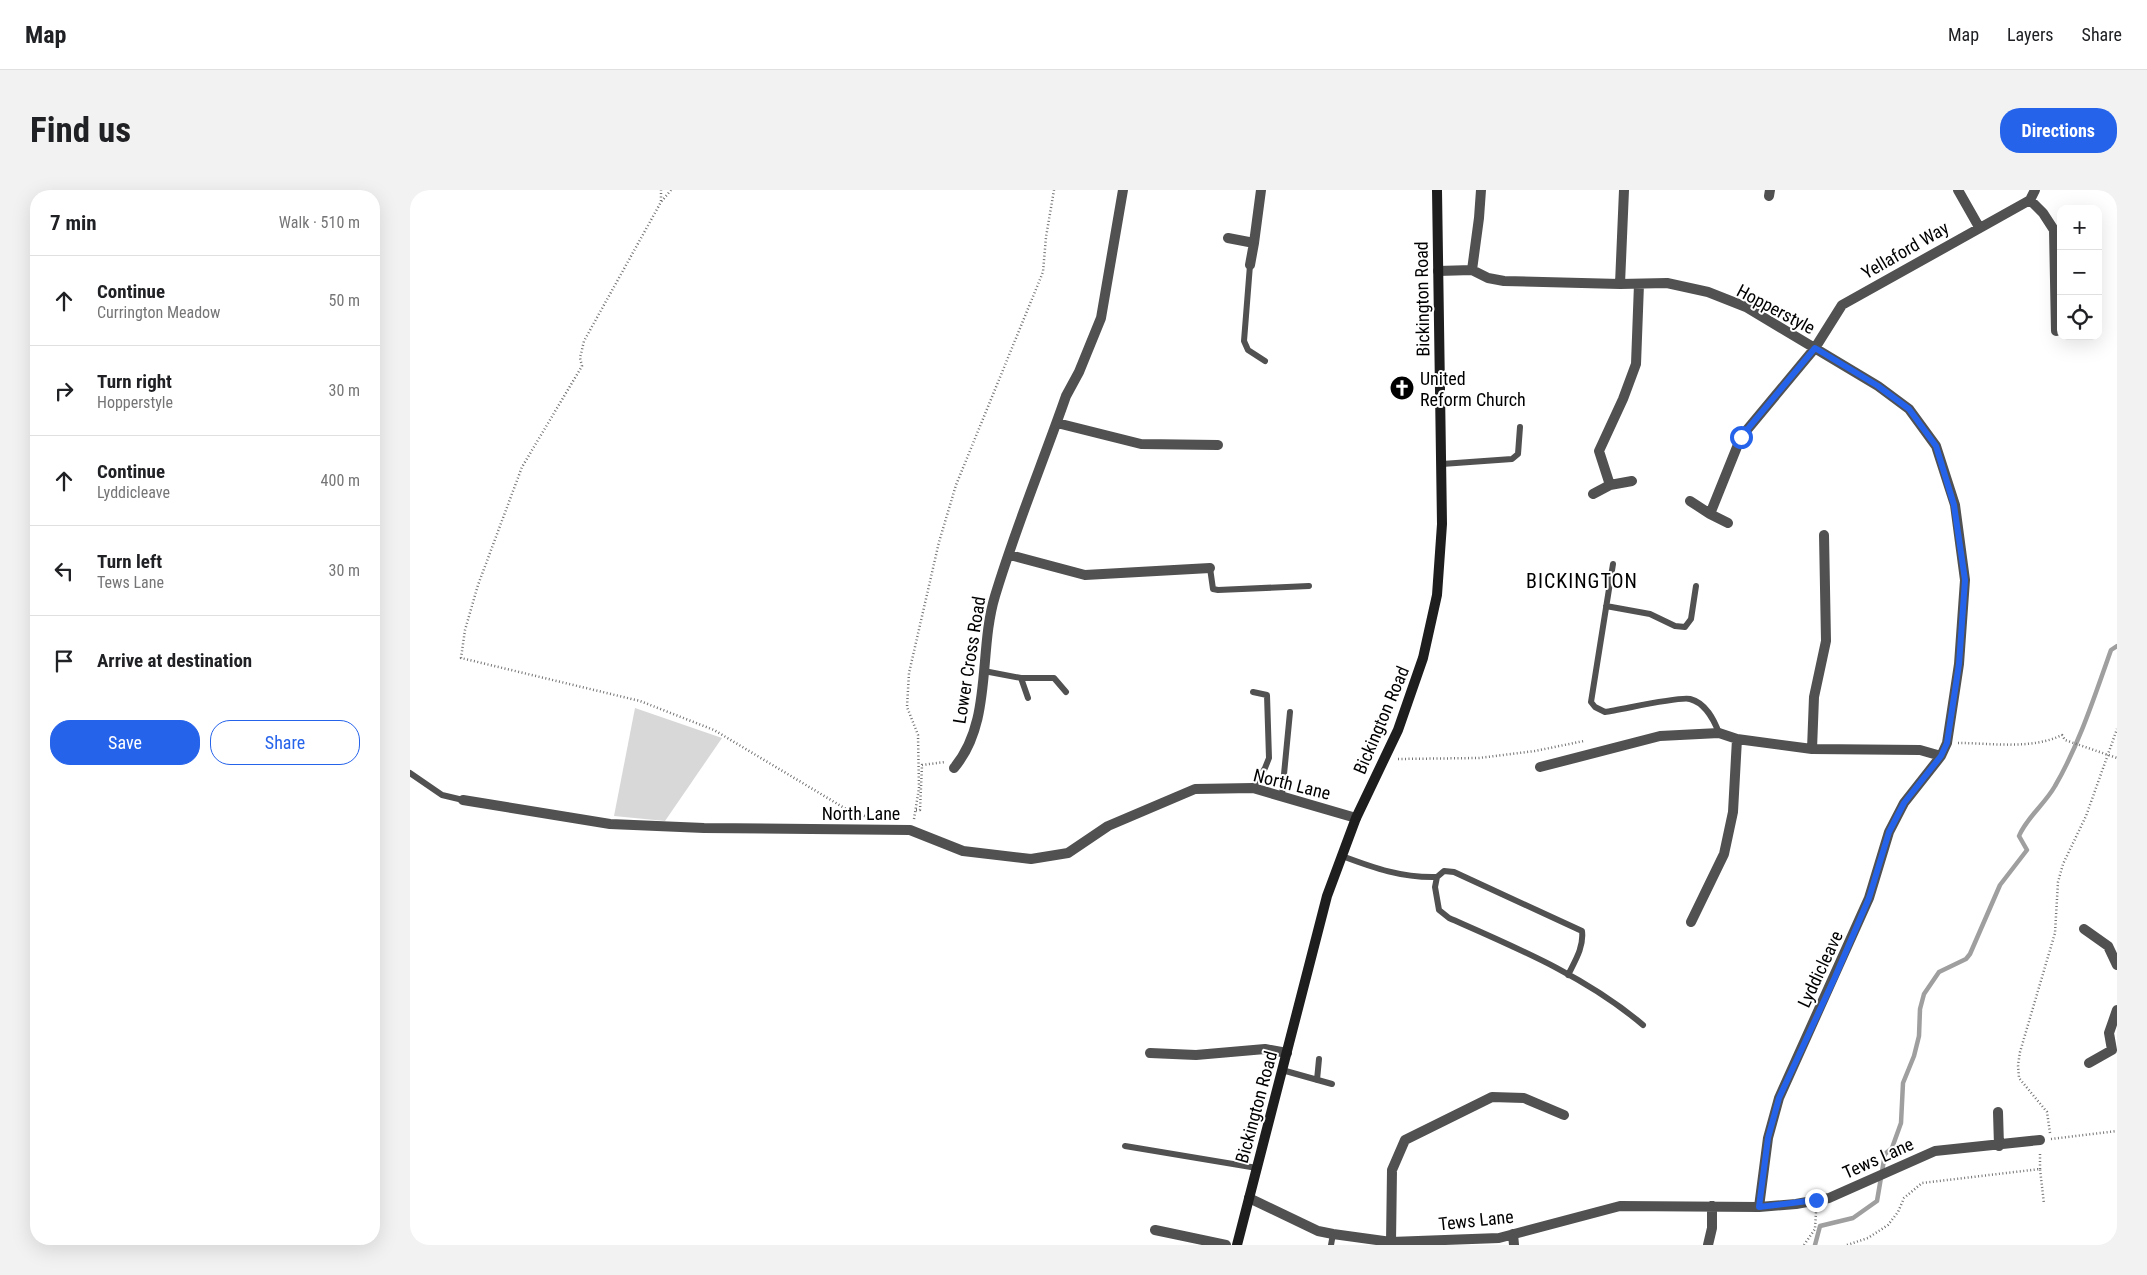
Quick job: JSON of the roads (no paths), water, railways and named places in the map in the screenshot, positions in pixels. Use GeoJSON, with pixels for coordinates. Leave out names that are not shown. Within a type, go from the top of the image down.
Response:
{"type":"FeatureCollection","features":[{"type":"Feature","properties":{"kind":"main road","name":"Bickington Road"},"geometry":{"type":"LineString","coordinates":[[1237,1245],[1327,896],[1356,818],[1398,730],[1424,658],[1437,595],[1442,524],[1442,464],[1436,190]]}},
{"type":"Feature","properties":{"kind":"street","name":"Lower Cross Road"},"geometry":{"type":"LineString","coordinates":[[958,764],[966,753],[975,729],[994,598],[1057,422],[1101,318],[1123,190]]}},
{"type":"Feature","properties":{"kind":"street"},"geometry":{"type":"LineString","coordinates":[[1250,265],[1261,190]]}},
{"type":"Feature","properties":{"kind":"street"},"geometry":{"type":"LineString","coordinates":[[1472,270],[1481,190]]}},
{"type":"Feature","properties":{"kind":"street"},"geometry":{"type":"LineString","coordinates":[[1620,284],[1624,190]]}},
{"type":"Feature","properties":{"kind":"street"},"geometry":{"type":"LineString","coordinates":[[1958,190],[1978,227]]}},
{"type":"Feature","properties":{"kind":"street"},"geometry":{"type":"LineString","coordinates":[[2035,190],[2030,200],[2043,213],[2054,230],[2057,262]]}},
{"type":"Feature","properties":{"kind":"street","name":"Yellaford Way"},"geometry":{"type":"LineString","coordinates":[[1710,514],[1741,437],[1815,348],[1842,306],[1978,227],[2030,200]]}},
{"type":"Feature","properties":{"kind":"street"},"geometry":{"type":"LineString","coordinates":[[1228,238],[1254,243]]}},
{"type":"Feature","properties":{"kind":"street","name":"Hopperstyle"},"geometry":{"type":"LineString","coordinates":[[1438,271],[1472,270],[1488,278],[1504,281],[1620,284],[1668,282],[1708,292],[1746,307],[1878,386]]}},
{"type":"Feature","properties":{"kind":"street"},"geometry":{"type":"LineString","coordinates":[[1610,485],[1599,451],[1636,364],[1639,284]]}},
{"type":"Feature","properties":{"kind":"street"},"geometry":{"type":"LineString","coordinates":[[2056,331],[2057,295]]}},
{"type":"Feature","properties":{"kind":"street","name":"Lyddicleave"},"geometry":{"type":"LineString","coordinates":[[1759,1207],[1768,1138],[1779,1098],[1869,898],[1889,832],[1904,803],[1941,756],[1947,743],[1959,664],[1965,580],[1954,505],[1936,446],[1909,409],[1878,386]]}},
{"type":"Feature","properties":{"kind":"street"},"geometry":{"type":"LineString","coordinates":[[1057,422],[1141,444],[1218,444]]}},
{"type":"Feature","properties":{"kind":"street"},"geometry":{"type":"LineString","coordinates":[[1593,494],[1610,485],[1632,481]]}},
{"type":"Feature","properties":{"kind":"street"},"geometry":{"type":"LineString","coordinates":[[1690,501],[1728,523]]}},
{"type":"Feature","properties":{"kind":"street"},"geometry":{"type":"LineString","coordinates":[[1812,749],[1814,697],[1826,641],[1824,534]]}},
{"type":"Feature","properties":{"kind":"street"},"geometry":{"type":"LineString","coordinates":[[1010,554],[1085,575],[1210,568]]}},
{"type":"Feature","properties":{"kind":"street"},"geometry":{"type":"LineString","coordinates":[[1540,767],[1660,736],[1719,733],[1738,739],[1812,749],[1920,750],[1941,756]]}},
{"type":"Feature","properties":{"kind":"street"},"geometry":{"type":"LineString","coordinates":[[1691,922],[1724,854],[1733,812],[1738,739]]}},
{"type":"Feature","properties":{"kind":"street","name":"North Lane"},"geometry":{"type":"LineString","coordinates":[[463,800],[610,824],[723,828],[913,830],[964,851],[1031,859],[1068,853],[1108,826],[1194,789],[1253,788],[1269,794],[1282,794],[1356,818]]}},
{"type":"Feature","properties":{"kind":"street"},"geometry":{"type":"LineString","coordinates":[[2084,929],[2108,946],[2117,965]]}},
{"type":"Feature","properties":{"kind":"street"},"geometry":{"type":"LineString","coordinates":[[2108,946],[2117,939]]}},
{"type":"Feature","properties":{"kind":"street"},"geometry":{"type":"LineString","coordinates":[[2089,1063],[2115,1051],[2109,1033],[2117,1010]]}},
{"type":"Feature","properties":{"kind":"street"},"geometry":{"type":"LineString","coordinates":[[1150,1053],[1196,1055],[1265,1049],[1287,1053]]}},
{"type":"Feature","properties":{"kind":"street"},"geometry":{"type":"LineString","coordinates":[[1391,1242],[1392,1170],[1405,1140],[1492,1097],[1524,1098],[1564,1115]]}},
{"type":"Feature","properties":{"kind":"street"},"geometry":{"type":"LineString","coordinates":[[1998,1112],[1999,1146]]}},
{"type":"Feature","properties":{"kind":"street","name":"Tews Lane"},"geometry":{"type":"LineString","coordinates":[[1249,1198],[1318,1231],[1333,1234],[1391,1242],[1499,1238],[1620,1206],[1759,1207],[1829,1198],[1890,1169],[1935,1151],[2045,1140]]}},
{"type":"Feature","properties":{"kind":"street"},"geometry":{"type":"LineString","coordinates":[[1708,1245],[1712,1228],[1712,1206]]}},
{"type":"Feature","properties":{"kind":"street"},"geometry":{"type":"LineString","coordinates":[[1155,1230],[1226,1245]]}},
{"type":"Feature","properties":{"kind":"street"},"geometry":{"type":"LineString","coordinates":[[1513,1234],[1514,1245]]}},
{"type":"Feature","properties":{"kind":"lane"},"geometry":{"type":"LineString","coordinates":[[1250,265],[1244,341],[1248,350],[1265,361]]}},
{"type":"Feature","properties":{"kind":"lane"},"geometry":{"type":"LineString","coordinates":[[1442,464],[1512,459],[1518,454],[1520,427]]}},
{"type":"Feature","properties":{"kind":"lane"},"geometry":{"type":"LineString","coordinates":[[1613,564],[1591,702],[1595,707],[1606,712],[1690,699],[1702,706],[1712,717],[1719,733]]}},
{"type":"Feature","properties":{"kind":"lane"},"geometry":{"type":"LineString","coordinates":[[1210,568],[1212,589],[1309,586]]}},
{"type":"Feature","properties":{"kind":"lane"},"geometry":{"type":"LineString","coordinates":[[1606,606],[1650,614],[1676,626],[1685,627],[1691,619],[1696,586]]}},
{"type":"Feature","properties":{"kind":"lane"},"geometry":{"type":"LineString","coordinates":[[984,671],[1021,678],[1054,678],[1066,692]]}},
{"type":"Feature","properties":{"kind":"lane"},"geometry":{"type":"LineString","coordinates":[[1021,678],[1028,698]]}},
{"type":"Feature","properties":{"kind":"lane"},"geometry":{"type":"LineString","coordinates":[[1253,692],[1267,695],[1269,758],[1266,768],[1253,788]]}},
{"type":"Feature","properties":{"kind":"lane"},"geometry":{"type":"LineString","coordinates":[[1282,794],[1290,712]]}},
{"type":"Feature","properties":{"kind":"lane"},"geometry":{"type":"LineString","coordinates":[[410,773],[442,795],[463,800]]}},
{"type":"Feature","properties":{"kind":"lane"},"geometry":{"type":"LineString","coordinates":[[1342,856],[1390,873],[1415,878],[1436,877],[1444,872],[1454,872],[1582,931],[1583,939],[1581,946],[1568,975]]}},
{"type":"Feature","properties":{"kind":"lane"},"geometry":{"type":"LineString","coordinates":[[1436,877],[1435,887],[1439,910],[1449,918],[1541,960],[1618,1003],[1643,1025]]}},
{"type":"Feature","properties":{"kind":"lane"},"geometry":{"type":"LineString","coordinates":[[1317,1080],[1319,1059]]}},
{"type":"Feature","properties":{"kind":"lane"},"geometry":{"type":"LineString","coordinates":[[1282,1070],[1332,1084]]}},
{"type":"Feature","properties":{"kind":"lane"},"geometry":{"type":"LineString","coordinates":[[1125,1146],[1257,1168]]}},
{"type":"Feature","properties":{"kind":"lane"},"geometry":{"type":"LineString","coordinates":[[1331,1245],[1333,1234]]}},
{"type":"Feature","properties":{"kind":"waterway"},"geometry":{"type":"LineString","coordinates":[[1815,1245],[1820,1226],[1853,1218],[1877,1201],[1885,1154],[1892,1148],[1901,1123],[1903,1083],[1914,1056],[1919,1036],[1920,1009],[1924,994],[1939,972],[1966,959],[1970,954],[2000,885],[2027,850],[2019,836],[2022,829],[2051,793],[2064,770],[2086,720],[2111,650],[2117,646]]}},
{"type":"Feature","properties":{"kind":"place","name":"United Reform Church"},"geometry":{"type":"Point","coordinates":[1402,388]}},
{"type":"Feature","properties":{"kind":"district","name":"BICKINGTON"},"geometry":{"type":"Point","coordinates":[1582,581]}}]}
